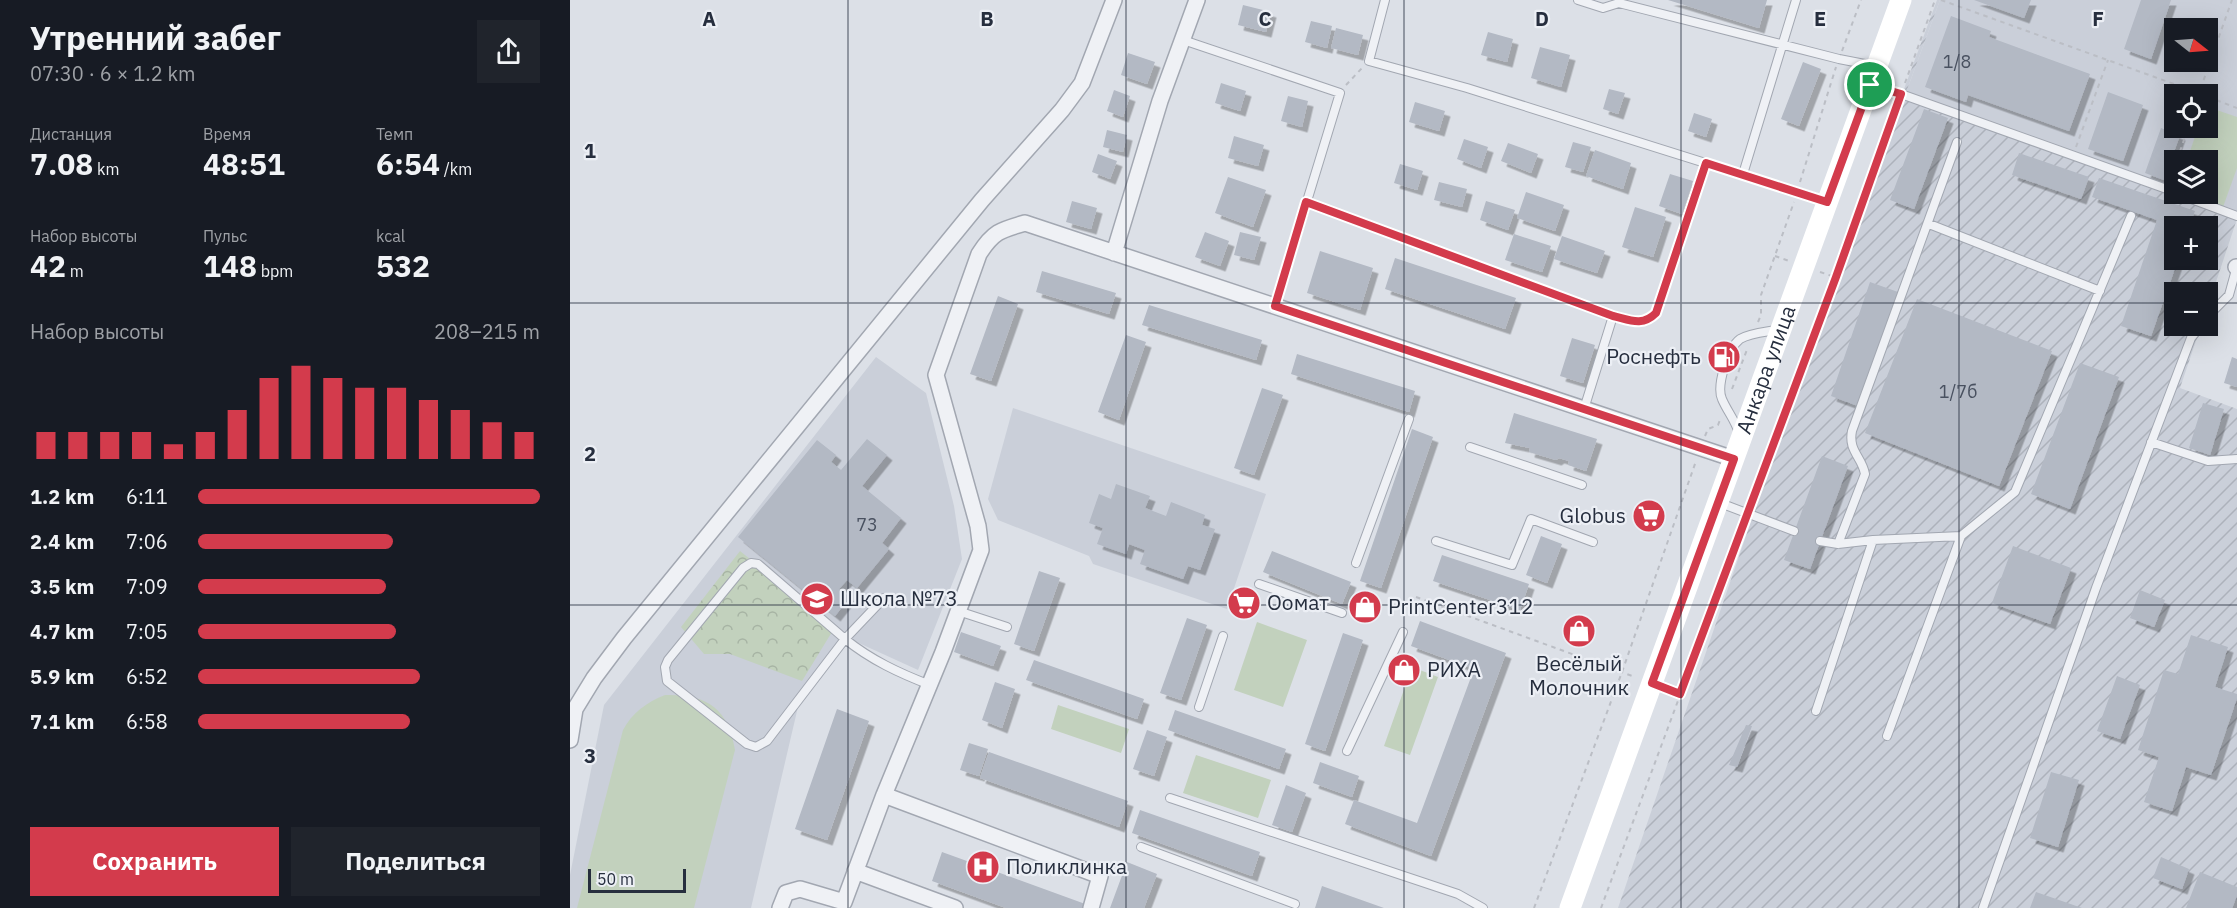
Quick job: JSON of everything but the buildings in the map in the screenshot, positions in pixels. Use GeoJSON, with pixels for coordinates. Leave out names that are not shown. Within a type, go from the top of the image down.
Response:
{"type":"FeatureCollection","features":[{"type":"Feature","properties":{"kind":"main road","name":"Анкара улица"},"geometry":{"type":"LineString","coordinates":[[1570,908],[1901,0]]}},
{"type":"Feature","properties":{"kind":"street"},"geometry":{"type":"LineString","coordinates":[[570,740],[575,709],[594,678],[624,638],[982,200],[1062,110],[1082,83],[1114,0]]}},
{"type":"Feature","properties":{"kind":"street"},"geometry":{"type":"LineString","coordinates":[[1114,253],[1160,101],[1197,0]]}},
{"type":"Feature","properties":{"kind":"street"},"geometry":{"type":"LineString","coordinates":[[780,908],[786,893],[800,888],[844,902],[981,550],[978,526],[936,375],[979,254],[988,239],[999,230],[1025,223],[1584,409],[1737,452]]}},
{"type":"Feature","properties":{"kind":"street"},"geometry":{"type":"LineString","coordinates":[[884,795],[1100,876],[1091,908]]}},
{"type":"Feature","properties":{"kind":"street"},"geometry":{"type":"LineString","coordinates":[[855,871],[955,908]]}},
{"type":"Feature","properties":{"kind":"lane"},"geometry":{"type":"LineString","coordinates":[[1384,0],[1369,61],[1467,88],[1827,202]]}},
{"type":"Feature","properties":{"kind":"lane"},"geometry":{"type":"LineString","coordinates":[[1578,0],[1603,8],[1620,1],[1782,44],[1873,76],[1901,94],[2164,189]]}},
{"type":"Feature","properties":{"kind":"lane"},"geometry":{"type":"LineString","coordinates":[[1743,174],[1796,0]]}},
{"type":"Feature","properties":{"kind":"lane"},"geometry":{"type":"LineString","coordinates":[[1183,40],[1340,93],[1275,306]]}},
{"type":"Feature","properties":{"kind":"lane"},"geometry":{"type":"LineString","coordinates":[[1838,544],[1865,474],[1852,447],[1852,431],[1957,142]]}},
{"type":"Feature","properties":{"kind":"lane"},"geometry":{"type":"LineString","coordinates":[[1306,202],[1613,316],[1640,323],[1649,320],[1656,313],[1706,163]]}},
{"type":"Feature","properties":{"kind":"lane"},"geometry":{"type":"LineString","coordinates":[[2205,204],[2237,216]]}},
{"type":"Feature","properties":{"kind":"lane"},"geometry":{"type":"LineString","coordinates":[[1887,736],[1960,536],[2018,488],[2131,216]]}},
{"type":"Feature","properties":{"kind":"lane"},"geometry":{"type":"LineString","coordinates":[[1929,224],[2100,291]]}},
{"type":"Feature","properties":{"kind":"lane"},"geometry":{"type":"LineString","coordinates":[[2218,306],[2229,295],[2237,266]]}},
{"type":"Feature","properties":{"kind":"lane"},"geometry":{"type":"LineString","coordinates":[[1584,409],[1613,316]]}},
{"type":"Feature","properties":{"kind":"lane"},"geometry":{"type":"LineString","coordinates":[[1737,452],[1736,425],[1721,398],[1719,386],[1731,351],[1739,340],[1750,335],[1781,329]]}},
{"type":"Feature","properties":{"kind":"lane"},"geometry":{"type":"LineString","coordinates":[[1983,908],[2096,588],[2193,336]]}},
{"type":"Feature","properties":{"kind":"lane"},"geometry":{"type":"LineString","coordinates":[[1356,563],[1409,419]]}},
{"type":"Feature","properties":{"kind":"lane"},"geometry":{"type":"LineString","coordinates":[[2151,442],[2208,461],[2237,459]]}},
{"type":"Feature","properties":{"kind":"lane"},"geometry":{"type":"LineString","coordinates":[[1470,447],[1582,485]]}},
{"type":"Feature","properties":{"kind":"lane"},"geometry":{"type":"LineString","coordinates":[[1718,502],[1794,531]]}},
{"type":"Feature","properties":{"kind":"lane"},"geometry":{"type":"LineString","coordinates":[[1436,541],[1512,565],[1531,519],[1593,542]]}},
{"type":"Feature","properties":{"kind":"lane"},"geometry":{"type":"LineString","coordinates":[[1820,541],[1838,544],[1960,536]]}},
{"type":"Feature","properties":{"kind":"lane"},"geometry":{"type":"LineString","coordinates":[[1816,711],[1873,540]]}},
{"type":"Feature","properties":{"kind":"lane"},"geometry":{"type":"LineString","coordinates":[[884,598],[845,639],[767,741],[756,747],[747,744],[667,681],[668,660],[743,568],[751,563],[758,564],[845,639],[896,673],[930,685]]}},
{"type":"Feature","properties":{"kind":"lane"},"geometry":{"type":"LineString","coordinates":[[1259,584],[1342,613]]}},
{"type":"Feature","properties":{"kind":"lane"},"geometry":{"type":"LineString","coordinates":[[958,611],[1006,627]]}},
{"type":"Feature","properties":{"kind":"lane"},"geometry":{"type":"LineString","coordinates":[[1347,752],[1403,632]]}},
{"type":"Feature","properties":{"kind":"lane"},"geometry":{"type":"LineString","coordinates":[[1199,707],[1224,636]]}},
{"type":"Feature","properties":{"kind":"lane"},"geometry":{"type":"LineString","coordinates":[[1170,798],[1458,894],[1483,908]]}},
{"type":"Feature","properties":{"kind":"lane"},"geometry":{"type":"LineString","coordinates":[[1141,847],[1295,904]]}},
{"type":"Feature","properties":{"kind":"path"},"geometry":{"type":"LineString","coordinates":[[1601,908],[1836,277],[1935,0]]}},
{"type":"Feature","properties":{"kind":"path"},"geometry":{"type":"LineString","coordinates":[[1941,0],[2173,84]]}},
{"type":"Feature","properties":{"kind":"path"},"geometry":{"type":"LineString","coordinates":[[2203,84],[2232,0]]}},
{"type":"Feature","properties":{"kind":"path"},"geometry":{"type":"LineString","coordinates":[[2073,155],[2108,60]]}},
{"type":"Feature","properties":{"kind":"path"},"geometry":{"type":"LineString","coordinates":[[1340,93],[1369,61]]}},
{"type":"Feature","properties":{"kind":"path"},"geometry":{"type":"LineString","coordinates":[[2218,101],[2237,108]]}},
{"type":"Feature","properties":{"kind":"path"},"geometry":{"type":"LineString","coordinates":[[1416,597],[1680,694]]}},
{"type":"Feature","properties":{"kind":"shaded area"},"geometry":{"type":"Polygon","coordinates":[[[1937,0],[1940,0],[1904,98],[2164,192],[2164,204],[2196,204],[2237,219],[2216,282],[2164,282],[2164,336],[2198,336],[2180,388],[2237,409],[2237,908],[1618,908],[1844,251],[1937,0]]]}},
{"type":"Feature","properties":{"kind":"shaded area"},"geometry":{"type":"Polygon","coordinates":[[[1940,0],[2237,0],[2237,219],[2196,204],[2218,204],[2218,150],[2164,150],[2164,192],[1904,98],[1940,0]]]}},
{"type":"Feature","properties":{"kind":"shaded area","name":"Школа №73"},"geometry":{"type":"Polygon","coordinates":[[[876,357],[926,393],[954,506],[962,559],[918,670],[850,639],[801,694],[751,908],[570,908],[570,875],[604,705],[876,357]]]}},
{"type":"Feature","properties":{"kind":"shaded area"},"geometry":{"type":"Polygon","coordinates":[[[1013,408],[1266,494],[1227,609],[1093,564],[1089,556],[998,520],[988,499],[1013,408]]]}},
{"type":"Feature","properties":{"kind":"green space"},"geometry":{"type":"Polygon","coordinates":[[[2218,110],[2237,117],[2237,168],[2223,207],[2214,204],[2218,204],[2218,150],[2190,150],[2195,138],[2218,138],[2218,110]]]}},
{"type":"Feature","properties":{"kind":"green space"},"geometry":{"type":"Polygon","coordinates":[[[740,551],[835,627],[802,681],[730,654],[704,654],[681,627],[740,551]]]}},
{"type":"Feature","properties":{"kind":"green space"},"geometry":{"type":"Polygon","coordinates":[[[1257,622],[1307,640],[1283,707],[1234,690],[1257,622]]]}},
{"type":"Feature","properties":{"kind":"green space"},"geometry":{"type":"Polygon","coordinates":[[[1412,667],[1438,677],[1410,755],[1384,746],[1412,667]]]}},
{"type":"Feature","properties":{"kind":"green space"},"geometry":{"type":"Polygon","coordinates":[[[665,695],[693,697],[713,706],[727,724],[735,750],[694,908],[577,908],[623,730],[641,709],[665,695]]]}},
{"type":"Feature","properties":{"kind":"green space"},"geometry":{"type":"Polygon","coordinates":[[[1058,705],[1129,729],[1121,753],[1051,729],[1058,705]]]}},
{"type":"Feature","properties":{"kind":"green space"},"geometry":{"type":"Polygon","coordinates":[[[1196,755],[1271,780],[1258,818],[1183,793],[1196,755]]]}},
{"type":"Feature","properties":{"kind":"place","name":"Роснефть"},"geometry":{"type":"Point","coordinates":[1724,357]}},
{"type":"Feature","properties":{"kind":"place","name":"Globus"},"geometry":{"type":"Point","coordinates":[1649,516]}},
{"type":"Feature","properties":{"kind":"place","name":"Школа №73"},"geometry":{"type":"Point","coordinates":[817,599]}},
{"type":"Feature","properties":{"kind":"place","name":"Оомат"},"geometry":{"type":"Point","coordinates":[1244,603]}},
{"type":"Feature","properties":{"kind":"place","name":"PrintCenter312"},"geometry":{"type":"Point","coordinates":[1365,607]}},
{"type":"Feature","properties":{"kind":"place","name":"Весёлый Молочник"},"geometry":{"type":"Point","coordinates":[1579,631]}},
{"type":"Feature","properties":{"kind":"place","name":"РИХА"},"geometry":{"type":"Point","coordinates":[1404,670]}},
{"type":"Feature","properties":{"kind":"place","name":"Поликлинка"},"geometry":{"type":"Point","coordinates":[983,867]}},
{"type":"Feature","properties":{"kind":"route"},"geometry":{"type":"LineString","coordinates":[[1870,85],[1901,94],[1836,277],[1680,694],[1652,683],[1734,459],[1275,306],[1306,202],[1613,316],[1640,323],[1649,320],[1656,313],[1706,163],[1827,202],[1870,85]]}}]}
